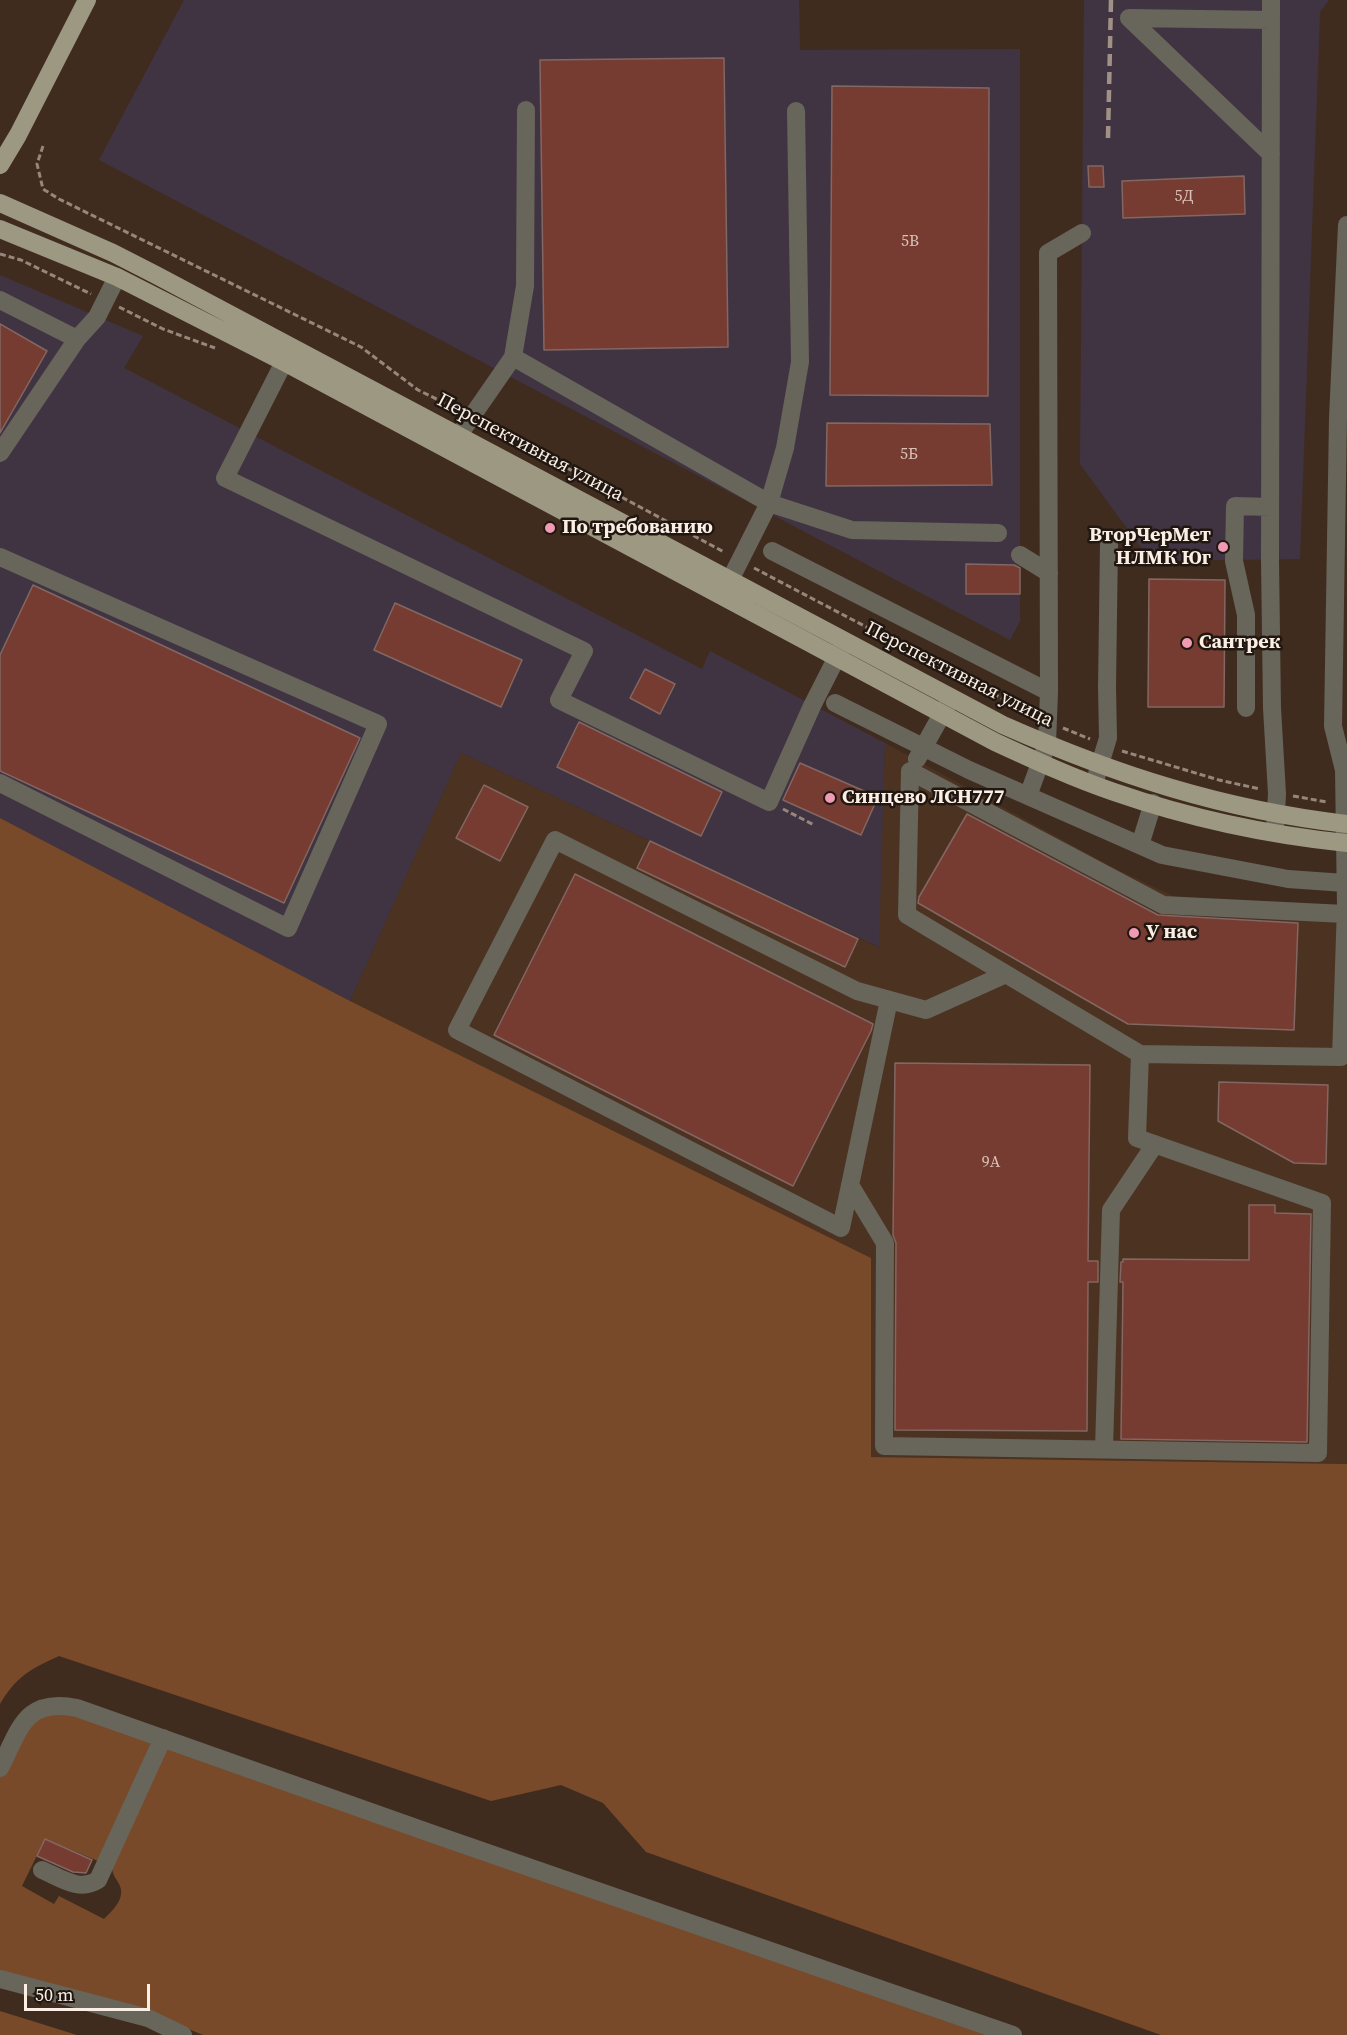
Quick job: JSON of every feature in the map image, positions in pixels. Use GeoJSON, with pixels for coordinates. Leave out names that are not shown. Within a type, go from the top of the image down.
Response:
{"type":"FeatureCollection","features":[{"type":"Feature","properties":{"kind":"main road"},"geometry":{"type":"LineString","coordinates":[[0,165],[18,135],[87,0]]}},
{"type":"Feature","properties":{"kind":"main road","name":"Перспективная улица"},"geometry":{"type":"LineString","coordinates":[[0,203],[113,253],[1003,725],[1100,764],[1193,796],[1276,814],[1346,824]]}},
{"type":"Feature","properties":{"kind":"main road","name":"Перспективная улица"},"geometry":{"type":"LineString","coordinates":[[0,229],[117,277],[284,362],[942,715],[1041,763],[1094,784],[1188,814],[1274,833],[1346,843]]}},
{"type":"Feature","properties":{"kind":"lane"},"geometry":{"type":"LineString","coordinates":[[1271,0],[1270,507],[1272,708],[1277,794],[1274,833]]}},
{"type":"Feature","properties":{"kind":"lane"},"geometry":{"type":"LineString","coordinates":[[1271,20],[1129,18],[1271,154]]}},
{"type":"Feature","properties":{"kind":"lane"},"geometry":{"type":"LineString","coordinates":[[459,435],[513,357],[525,286],[526,110]]}},
{"type":"Feature","properties":{"kind":"lane"},"geometry":{"type":"LineString","coordinates":[[721,597],[769,503],[785,448],[800,362],[796,111]]}},
{"type":"Feature","properties":{"kind":"lane"},"geometry":{"type":"LineString","coordinates":[[951,698],[910,771],[907,915],[1140,1054],[1341,1057],[1346,824],[1344,770],[1333,726],[1338,418],[1347,225]]}},
{"type":"Feature","properties":{"kind":"lane"},"geometry":{"type":"LineString","coordinates":[[1028,796],[1047,744],[1048,721],[1048,253],[1082,233]]}},
{"type":"Feature","properties":{"kind":"lane"},"geometry":{"type":"LineString","coordinates":[[0,453],[76,339],[97,317],[117,277]]}},
{"type":"Feature","properties":{"kind":"lane"},"geometry":{"type":"LineString","coordinates":[[0,300],[76,339]]}},
{"type":"Feature","properties":{"kind":"lane"},"geometry":{"type":"LineString","coordinates":[[513,357],[769,503],[852,530],[998,533]]}},
{"type":"Feature","properties":{"kind":"lane"},"geometry":{"type":"LineString","coordinates":[[284,362],[225,478],[584,651],[559,700],[769,802],[844,641]]}},
{"type":"Feature","properties":{"kind":"lane"},"geometry":{"type":"LineString","coordinates":[[1246,708],[1246,615],[1234,561],[1234,506],[1270,507]]}},
{"type":"Feature","properties":{"kind":"lane"},"geometry":{"type":"LineString","coordinates":[[1094,784],[1108,738],[1109,544]]}},
{"type":"Feature","properties":{"kind":"lane"},"geometry":{"type":"LineString","coordinates":[[772,551],[1049,692]]}},
{"type":"Feature","properties":{"kind":"lane"},"geometry":{"type":"LineString","coordinates":[[1020,555],[1049,573]]}},
{"type":"Feature","properties":{"kind":"lane"},"geometry":{"type":"LineString","coordinates":[[0,556],[378,724],[288,928],[0,783]]}},
{"type":"Feature","properties":{"kind":"lane"},"geometry":{"type":"LineString","coordinates":[[835,702],[923,748],[1162,855],[1288,879],[1345,883]]}},
{"type":"Feature","properties":{"kind":"lane"},"geometry":{"type":"LineString","coordinates":[[910,771],[1163,905],[1345,914]]}},
{"type":"Feature","properties":{"kind":"lane"},"geometry":{"type":"LineString","coordinates":[[1140,845],[1153,803]]}},
{"type":"Feature","properties":{"kind":"lane"},"geometry":{"type":"LineString","coordinates":[[889,1000],[842,1228],[457,1030],[555,840],[856,991],[926,1010],[1006,974]]}},
{"type":"Feature","properties":{"kind":"lane"},"geometry":{"type":"LineString","coordinates":[[850,1185],[885,1243],[884,1446],[1318,1453],[1322,1203],[1137,1138],[1140,1054]]}},
{"type":"Feature","properties":{"kind":"lane"},"geometry":{"type":"LineString","coordinates":[[1104,1449],[1111,1210],[1155,1144]]}},
{"type":"Feature","properties":{"kind":"lane"},"geometry":{"type":"LineString","coordinates":[[0,1767],[24,1722],[42,1707],[52,1705],[77,1708],[1013,2035]]}},
{"type":"Feature","properties":{"kind":"lane"},"geometry":{"type":"LineString","coordinates":[[42,1870],[78,1886],[86,1886],[98,1880],[164,1738]]}},
{"type":"Feature","properties":{"kind":"lane"},"geometry":{"type":"LineString","coordinates":[[0,1979],[148,2018],[183,2035]]}},
{"type":"Feature","properties":{"kind":"path"},"geometry":{"type":"LineString","coordinates":[[43,146],[37,164],[44,189],[59,199],[361,347],[418,390],[1048,721],[1106,746],[1220,780],[1277,794],[1344,805]]}},
{"type":"Feature","properties":{"kind":"path"},"geometry":{"type":"LineString","coordinates":[[0,254],[21,260],[30,266]]}},
{"type":"Feature","properties":{"kind":"path"},"geometry":{"type":"LineString","coordinates":[[769,802],[814,825]]}},
{"type":"Feature","properties":{"kind":"shaded area"},"geometry":{"type":"Polygon","coordinates":[[[184,0],[799,0],[800,50],[1020,49],[1020,621],[1010,640],[99,160],[184,0]]]}},
{"type":"Feature","properties":{"kind":"shaded area"},"geometry":{"type":"Polygon","coordinates":[[[1084,0],[1329,0],[1320,12],[1300,559],[1151,561],[1080,464],[1084,0]]]}},
{"type":"Feature","properties":{"kind":"shaded area"},"geometry":{"type":"Polygon","coordinates":[[[0,275],[143,336],[124,368],[702,669],[710,651],[885,743],[879,947],[461,753],[350,1001],[0,818],[0,275]]]}},
{"type":"Feature","properties":{"kind":"shaded area"},"geometry":{"type":"Polygon","coordinates":[[[885,743],[1114,868],[1181,900],[1347,906],[1347,1464],[870,1457],[871,1258],[350,1001],[461,753],[878,947],[885,743]]]}},
{"type":"Feature","properties":{"kind":"shaded area"},"geometry":{"type":"Polygon","coordinates":[[[0,818],[350,1001],[871,1258],[871,1457],[1347,1464],[1347,2035],[1161,2035],[646,1852],[603,1803],[561,1785],[491,1801],[59,1656],[40,1665],[18,1680],[0,1704],[0,818]]]}},
{"type":"Feature","properties":{"kind":"shaded area"},"geometry":{"type":"Polygon","coordinates":[[[54,1710],[150,1739],[151,1754],[98,1861],[45,1839],[22,1886],[54,1904],[59,1896],[104,1919],[120,1900],[120,1886],[112,1868],[168,1747],[1003,2035],[203,2035],[160,2017],[0,1972],[0,1775],[26,1726],[54,1710]]]}},
{"type":"Feature","properties":{"kind":"shaded area"},"geometry":{"type":"Polygon","coordinates":[[[0,2011],[77,2035],[0,2035],[0,2011]]]}},
{"type":"Feature","properties":{"kind":"building"},"geometry":{"type":"Polygon","coordinates":[[[724,58],[728,347],[544,350],[540,60],[724,58]]]}},
{"type":"Feature","properties":{"kind":"building"},"geometry":{"type":"Polygon","coordinates":[[[832,86],[989,88],[988,396],[830,395],[832,86]]]}},
{"type":"Feature","properties":{"kind":"building"},"geometry":{"type":"Polygon","coordinates":[[[1088,166],[1103,166],[1104,187],[1089,187],[1088,166]]]}},
{"type":"Feature","properties":{"kind":"building"},"geometry":{"type":"Polygon","coordinates":[[[1244,176],[1245,214],[1123,218],[1122,181],[1244,176]]]}},
{"type":"Feature","properties":{"kind":"building"},"geometry":{"type":"Polygon","coordinates":[[[0,324],[47,351],[0,433],[0,324]]]}},
{"type":"Feature","properties":{"kind":"building"},"geometry":{"type":"Polygon","coordinates":[[[827,423],[990,424],[992,485],[826,486],[827,423]]]}},
{"type":"Feature","properties":{"kind":"building"},"geometry":{"type":"Polygon","coordinates":[[[966,564],[1014,565],[1020,568],[1020,594],[966,594],[966,564]]]}},
{"type":"Feature","properties":{"kind":"building","name":"Сантрек"},"geometry":{"type":"Polygon","coordinates":[[[1149,579],[1225,580],[1224,707],[1148,707],[1149,579]]]}},
{"type":"Feature","properties":{"kind":"building"},"geometry":{"type":"Polygon","coordinates":[[[33,585],[360,738],[284,903],[0,771],[0,655],[33,585]]]}},
{"type":"Feature","properties":{"kind":"building"},"geometry":{"type":"Polygon","coordinates":[[[395,603],[522,660],[501,707],[374,650],[395,603]]]}},
{"type":"Feature","properties":{"kind":"building"},"geometry":{"type":"Polygon","coordinates":[[[645,669],[675,684],[660,714],[630,698],[645,669]]]}},
{"type":"Feature","properties":{"kind":"building"},"geometry":{"type":"Polygon","coordinates":[[[579,722],[722,792],[701,836],[557,767],[579,722]]]}},
{"type":"Feature","properties":{"kind":"building","name":"Синцево ЛСН777"},"geometry":{"type":"Polygon","coordinates":[[[800,763],[878,797],[861,835],[783,800],[800,763]]]}},
{"type":"Feature","properties":{"kind":"building"},"geometry":{"type":"Polygon","coordinates":[[[484,785],[528,807],[500,861],[456,838],[484,785]]]}},
{"type":"Feature","properties":{"kind":"building","name":"У нас"},"geometry":{"type":"Polygon","coordinates":[[[967,814],[1158,915],[1298,923],[1294,1030],[1128,1024],[918,903],[919,897],[967,814]]]}},
{"type":"Feature","properties":{"kind":"building"},"geometry":{"type":"Polygon","coordinates":[[[650,841],[858,939],[845,967],[637,868],[650,841]]]}},
{"type":"Feature","properties":{"kind":"building"},"geometry":{"type":"Polygon","coordinates":[[[575,874],[873,1024],[793,1186],[494,1035],[575,874]]]}},
{"type":"Feature","properties":{"kind":"building"},"geometry":{"type":"Polygon","coordinates":[[[895,1063],[1090,1065],[1088,1261],[1098,1261],[1098,1282],[1088,1282],[1087,1431],[895,1430],[896,1243],[893,1235],[895,1063]]]}},
{"type":"Feature","properties":{"kind":"building"},"geometry":{"type":"Polygon","coordinates":[[[1219,1082],[1328,1085],[1326,1164],[1294,1163],[1218,1121],[1219,1082]]]}},
{"type":"Feature","properties":{"kind":"building"},"geometry":{"type":"Polygon","coordinates":[[[1249,1205],[1275,1205],[1275,1213],[1311,1214],[1307,1442],[1121,1439],[1123,1282],[1120,1282],[1121,1262],[1123,1259],[1249,1260],[1249,1205]]]}},
{"type":"Feature","properties":{"kind":"building"},"geometry":{"type":"Polygon","coordinates":[[[45,1839],[92,1860],[86,1873],[73,1872],[37,1856],[45,1839]]]}},
{"type":"Feature","properties":{"kind":"railway"},"geometry":{"type":"LineString","coordinates":[[1108,138],[1111,0]]}},
{"type":"Feature","properties":{"kind":"place","name":"По требованию"},"geometry":{"type":"Point","coordinates":[550,528]}},
{"type":"Feature","properties":{"kind":"place","name":"ВторЧерМет НЛМК Юг"},"geometry":{"type":"Point","coordinates":[1223,547]}},
{"type":"Feature","properties":{"kind":"place","name":"Сантрек"},"geometry":{"type":"Point","coordinates":[1187,643]}},
{"type":"Feature","properties":{"kind":"place","name":"Синцево ЛСН777"},"geometry":{"type":"Point","coordinates":[830,798]}},
{"type":"Feature","properties":{"kind":"place","name":"У нас"},"geometry":{"type":"Point","coordinates":[1134,933]}}]}
